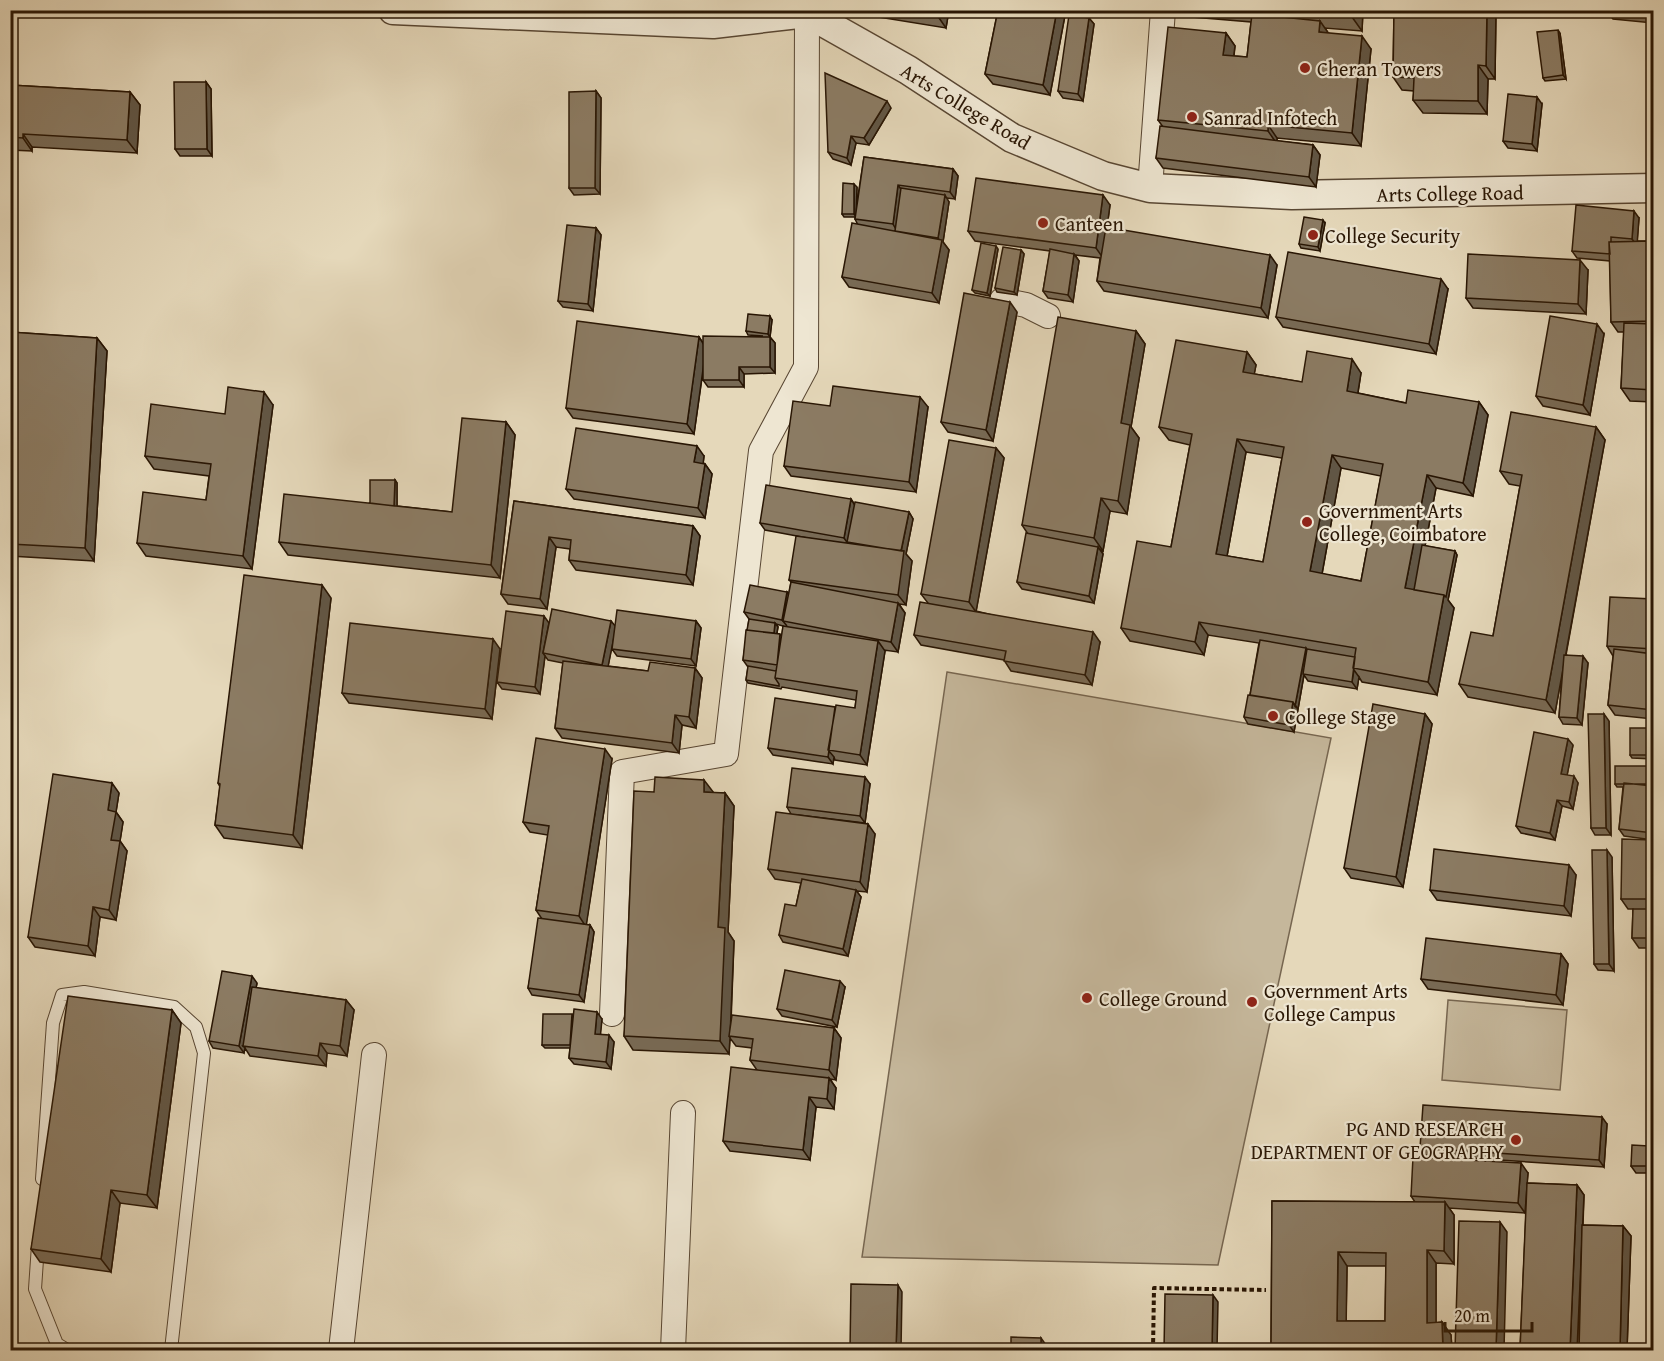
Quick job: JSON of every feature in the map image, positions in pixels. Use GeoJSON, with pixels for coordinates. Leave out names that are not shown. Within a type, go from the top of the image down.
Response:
{"type":"FeatureCollection","features":[{"type":"Feature","properties":{"kind":"street"},"geometry":{"type":"LineString","coordinates":[[393,10],[713,24],[807,13],[806,367],[761,451],[726,754],[622,772],[612,1014]]}},
{"type":"Feature","properties":{"kind":"street"},"geometry":{"type":"LineString","coordinates":[[1150,188],[1163,10]]}},
{"type":"Feature","properties":{"kind":"street","name":"Arts College Road"},"geometry":{"type":"LineString","coordinates":[[807,13],[908,70],[1012,138],[1103,176],[1150,188],[1292,195],[1494,193],[1653,188]]}},
{"type":"Feature","properties":{"kind":"street"},"geometry":{"type":"LineString","coordinates":[[1002,300],[1026,305],[1048,316]]}},
{"type":"Feature","properties":{"kind":"street"},"geometry":{"type":"LineString","coordinates":[[341,1350],[374,1055]]}},
{"type":"Feature","properties":{"kind":"street"},"geometry":{"type":"LineString","coordinates":[[673,1350],[683,1113]]}},
{"type":"Feature","properties":{"kind":"lane"},"geometry":{"type":"LineString","coordinates":[[41,1197],[53,1023],[62,995],[84,992],[174,1008],[196,1028],[204,1053],[171,1350]]}},
{"type":"Feature","properties":{"kind":"lane"},"geometry":{"type":"LineString","coordinates":[[39,1231],[35,1289],[57,1344],[67,1350]]}},
{"type":"Feature","properties":{"kind":"path"},"geometry":{"type":"LineString","coordinates":[[1153,1350],[1154,1288],[1266,1290]]}},
{"type":"Feature","properties":{"kind":"path"},"geometry":{"type":"LineString","coordinates":[[1060,1350],[1126,1350]]}},
{"type":"Feature","properties":{"kind":"shaded area","name":"College Ground"},"geometry":{"type":"Polygon","coordinates":[[[947,672],[1331,738],[1218,1265],[862,1257],[947,672]]]}},
{"type":"Feature","properties":{"kind":"shaded area"},"geometry":{"type":"Polygon","coordinates":[[[1448,1000],[1567,1010],[1560,1090],[1442,1080],[1448,1000]]]}},
{"type":"Feature","properties":{"kind":"building"},"geometry":{"type":"Polygon","coordinates":[[[909,10],[938,10],[937,15],[909,10]]]}},
{"type":"Feature","properties":{"kind":"building"},"geometry":{"type":"Polygon","coordinates":[[[998,10],[1057,10],[1043,85],[985,74],[998,10]]]}},
{"type":"Feature","properties":{"kind":"building"},"geometry":{"type":"Polygon","coordinates":[[[1268,10],[1353,10],[1352,17],[1268,10]]]}},
{"type":"Feature","properties":{"kind":"building"},"geometry":{"type":"Polygon","coordinates":[[[1394,10],[1487,10],[1486,66],[1478,65],[1478,101],[1413,100],[1414,78],[1393,77],[1394,10]]]}},
{"type":"Feature","properties":{"kind":"building"},"geometry":{"type":"Polygon","coordinates":[[[1252,14],[1320,21],[1319,32],[1362,36],[1352,133],[1268,125],[1268,131],[1158,120],[1168,27],[1226,33],[1223,55],[1247,57],[1252,14]]]}},
{"type":"Feature","properties":{"kind":"building"},"geometry":{"type":"Polygon","coordinates":[[[1069,15],[1089,18],[1078,94],[1058,91],[1069,15]]]}},
{"type":"Feature","properties":{"kind":"building"},"geometry":{"type":"Polygon","coordinates":[[[1558,30],[1563,75],[1543,78],[1537,32],[1558,30]]]}},
{"type":"Feature","properties":{"kind":"building"},"geometry":{"type":"Polygon","coordinates":[[[825,73],[887,101],[864,138],[851,136],[847,158],[828,152],[825,73]]]}},
{"type":"Feature","properties":{"kind":"building"},"geometry":{"type":"Polygon","coordinates":[[[174,82],[206,82],[207,149],[175,149],[174,82]]]}},
{"type":"Feature","properties":{"kind":"building"},"geometry":{"type":"Polygon","coordinates":[[[10,85],[130,92],[127,140],[23,134],[23,138],[10,137],[10,85]]]}},
{"type":"Feature","properties":{"kind":"building"},"geometry":{"type":"Polygon","coordinates":[[[596,91],[595,188],[569,188],[569,92],[596,91]]]}},
{"type":"Feature","properties":{"kind":"building"},"geometry":{"type":"Polygon","coordinates":[[[1508,94],[1537,97],[1532,144],[1503,141],[1508,94]]]}},
{"type":"Feature","properties":{"kind":"building"},"geometry":{"type":"Polygon","coordinates":[[[1160,126],[1313,145],[1309,177],[1156,158],[1160,126]]]}},
{"type":"Feature","properties":{"kind":"building"},"geometry":{"type":"Polygon","coordinates":[[[864,157],[953,169],[950,192],[898,185],[893,224],[855,219],[864,157]]]}},
{"type":"Feature","properties":{"kind":"building","name":"Canteen"},"geometry":{"type":"Polygon","coordinates":[[[976,178],[1103,195],[1096,248],[968,231],[976,178]]]}},
{"type":"Feature","properties":{"kind":"building"},"geometry":{"type":"Polygon","coordinates":[[[843,183],[854,184],[854,214],[842,214],[843,183]]]}},
{"type":"Feature","properties":{"kind":"building"},"geometry":{"type":"Polygon","coordinates":[[[901,188],[945,195],[938,238],[895,231],[901,188]]]}},
{"type":"Feature","properties":{"kind":"building"},"geometry":{"type":"Polygon","coordinates":[[[1576,205],[1634,211],[1632,239],[1611,237],[1610,254],[1572,251],[1576,205]]]}},
{"type":"Feature","properties":{"kind":"building","name":"College Security"},"geometry":{"type":"Polygon","coordinates":[[[1304,217],[1323,220],[1318,247],[1299,244],[1304,217]]]}},
{"type":"Feature","properties":{"kind":"building"},"geometry":{"type":"Polygon","coordinates":[[[852,223],[942,240],[932,293],[842,277],[852,223]]]}},
{"type":"Feature","properties":{"kind":"building"},"geometry":{"type":"Polygon","coordinates":[[[567,225],[596,228],[588,304],[558,301],[567,225]]]}},
{"type":"Feature","properties":{"kind":"building"},"geometry":{"type":"Polygon","coordinates":[[[1106,227],[1270,255],[1261,308],[1097,281],[1106,227]]]}},
{"type":"Feature","properties":{"kind":"building"},"geometry":{"type":"Polygon","coordinates":[[[1653,241],[1653,321],[1611,322],[1609,242],[1653,241]]]}},
{"type":"Feature","properties":{"kind":"building"},"geometry":{"type":"Polygon","coordinates":[[[981,243],[996,246],[987,293],[972,290],[981,243]]]}},
{"type":"Feature","properties":{"kind":"building"},"geometry":{"type":"Polygon","coordinates":[[[1003,247],[1021,250],[1014,292],[995,288],[1003,247]]]}},
{"type":"Feature","properties":{"kind":"building"},"geometry":{"type":"Polygon","coordinates":[[[1050,249],[1074,254],[1068,295],[1043,291],[1050,249]]]}},
{"type":"Feature","properties":{"kind":"building"},"geometry":{"type":"Polygon","coordinates":[[[1288,252],[1441,279],[1429,344],[1276,317],[1288,252]]]}},
{"type":"Feature","properties":{"kind":"building"},"geometry":{"type":"Polygon","coordinates":[[[1468,254],[1580,260],[1578,304],[1466,298],[1468,254]]]}},
{"type":"Feature","properties":{"kind":"building"},"geometry":{"type":"Polygon","coordinates":[[[964,293],[1010,302],[986,430],[941,422],[964,293]]]}},
{"type":"Feature","properties":{"kind":"building"},"geometry":{"type":"Polygon","coordinates":[[[748,314],[770,316],[768,334],[746,331],[748,314]]]}},
{"type":"Feature","properties":{"kind":"building"},"geometry":{"type":"Polygon","coordinates":[[[1550,316],[1597,324],[1583,405],[1536,396],[1550,316]]]}},
{"type":"Feature","properties":{"kind":"building"},"geometry":{"type":"Polygon","coordinates":[[[1058,317],[1136,331],[1121,423],[1130,425],[1118,501],[1101,498],[1094,538],[1022,525],[1058,317]]]}},
{"type":"Feature","properties":{"kind":"building"},"geometry":{"type":"Polygon","coordinates":[[[577,321],[699,337],[687,424],[566,408],[577,321]]]}},
{"type":"Feature","properties":{"kind":"building"},"geometry":{"type":"Polygon","coordinates":[[[1624,323],[1653,324],[1653,390],[1621,388],[1624,323]]]}},
{"type":"Feature","properties":{"kind":"building"},"geometry":{"type":"Polygon","coordinates":[[[10,332],[97,338],[85,548],[10,544],[10,332]]]}},
{"type":"Feature","properties":{"kind":"building"},"geometry":{"type":"Polygon","coordinates":[[[703,336],[770,337],[770,367],[739,367],[739,380],[703,380],[703,336]]]}},
{"type":"Feature","properties":{"kind":"building","name":"Government Arts College, Coimbatore"},"geometry":{"type":"Polygon","coordinates":[[[1176,340],[1247,352],[1243,372],[1302,382],[1307,351],[1352,359],[1347,391],[1406,403],[1408,390],[1479,402],[1463,483],[1427,475],[1405,588],[1444,595],[1428,682],[1353,668],[1356,648],[1199,622],[1195,642],[1121,628],[1137,541],[1171,547],[1192,434],[1159,427],[1176,340]],[[1237,439],[1216,554],[1263,562],[1284,447],[1237,439]],[[1332,455],[1310,571],[1361,581],[1383,464],[1332,455]]]}},
{"type":"Feature","properties":{"kind":"building"},"geometry":{"type":"Polygon","coordinates":[[[833,386],[920,397],[909,482],[784,466],[793,401],[830,406],[833,386]]]}},
{"type":"Feature","properties":{"kind":"building"},"geometry":{"type":"Polygon","coordinates":[[[228,387],[264,392],[243,556],[137,543],[143,492],[206,500],[211,464],[145,456],[151,404],[225,414],[228,387]]]}},
{"type":"Feature","properties":{"kind":"building"},"geometry":{"type":"Polygon","coordinates":[[[1511,412],[1596,427],[1546,700],[1459,684],[1471,632],[1493,636],[1522,475],[1500,471],[1511,412]]]}},
{"type":"Feature","properties":{"kind":"building"},"geometry":{"type":"Polygon","coordinates":[[[462,418],[506,422],[491,565],[279,542],[284,494],[452,512],[462,418]]]}},
{"type":"Feature","properties":{"kind":"building"},"geometry":{"type":"Polygon","coordinates":[[[576,428],[697,446],[694,462],[705,464],[698,508],[566,489],[576,428]]]}},
{"type":"Feature","properties":{"kind":"building"},"geometry":{"type":"Polygon","coordinates":[[[949,440],[996,448],[969,602],[921,594],[949,440]]]}},
{"type":"Feature","properties":{"kind":"building"},"geometry":{"type":"Polygon","coordinates":[[[370,480],[395,480],[394,506],[370,503],[370,480]]]}},
{"type":"Feature","properties":{"kind":"building"},"geometry":{"type":"Polygon","coordinates":[[[766,485],[851,499],[844,538],[760,523],[766,485]]]}},
{"type":"Feature","properties":{"kind":"building"},"geometry":{"type":"Polygon","coordinates":[[[514,501],[693,526],[686,575],[569,560],[571,540],[549,537],[540,599],[501,594],[514,501]]]}},
{"type":"Feature","properties":{"kind":"building"},"geometry":{"type":"Polygon","coordinates":[[[855,502],[909,512],[901,551],[847,542],[855,502]]]}},
{"type":"Feature","properties":{"kind":"building"},"geometry":{"type":"Polygon","coordinates":[[[1026,533],[1098,547],[1089,596],[1017,582],[1026,533]]]}},
{"type":"Feature","properties":{"kind":"building"},"geometry":{"type":"Polygon","coordinates":[[[796,536],[904,551],[898,595],[789,580],[796,536]]]}},
{"type":"Feature","properties":{"kind":"building"},"geometry":{"type":"Polygon","coordinates":[[[1422,545],[1455,551],[1446,597],[1414,590],[1422,545]]]}},
{"type":"Feature","properties":{"kind":"building"},"geometry":{"type":"Polygon","coordinates":[[[244,575],[322,585],[293,835],[215,825],[220,784],[218,783],[244,575]]]}},
{"type":"Feature","properties":{"kind":"building"},"geometry":{"type":"Polygon","coordinates":[[[791,582],[898,603],[891,642],[783,621],[791,582]]]}},
{"type":"Feature","properties":{"kind":"building"},"geometry":{"type":"Polygon","coordinates":[[[750,585],[787,592],[782,620],[744,612],[750,585]]]}},
{"type":"Feature","properties":{"kind":"building"},"geometry":{"type":"Polygon","coordinates":[[[1610,597],[1653,599],[1653,649],[1607,646],[1610,597]]]}},
{"type":"Feature","properties":{"kind":"building"},"geometry":{"type":"Polygon","coordinates":[[[920,602],[1093,632],[1085,675],[1004,661],[1006,651],[914,635],[920,602]]]}},
{"type":"Feature","properties":{"kind":"building"},"geometry":{"type":"Polygon","coordinates":[[[552,609],[611,621],[602,665],[543,653],[552,609]]]}},
{"type":"Feature","properties":{"kind":"building"},"geometry":{"type":"Polygon","coordinates":[[[617,610],[696,621],[691,659],[612,649],[617,610]]]}},
{"type":"Feature","properties":{"kind":"building"},"geometry":{"type":"Polygon","coordinates":[[[506,611],[544,616],[535,687],[497,682],[506,611]]]}},
{"type":"Feature","properties":{"kind":"building"},"geometry":{"type":"Polygon","coordinates":[[[749,619],[775,623],[774,633],[747,630],[749,619]]]}},
{"type":"Feature","properties":{"kind":"building"},"geometry":{"type":"Polygon","coordinates":[[[350,623],[493,639],[485,709],[342,693],[350,623]]]}},
{"type":"Feature","properties":{"kind":"building"},"geometry":{"type":"Polygon","coordinates":[[[783,626],[878,641],[860,755],[828,750],[836,705],[855,708],[857,691],[775,678],[783,626]]]}},
{"type":"Feature","properties":{"kind":"building"},"geometry":{"type":"Polygon","coordinates":[[[746,630],[780,634],[777,665],[743,660],[746,630]]]}},
{"type":"Feature","properties":{"kind":"building"},"geometry":{"type":"Polygon","coordinates":[[[1260,640],[1306,648],[1295,706],[1293,702],[1250,695],[1260,640]]]}},
{"type":"Feature","properties":{"kind":"building"},"geometry":{"type":"Polygon","coordinates":[[[1307,649],[1355,657],[1352,682],[1303,674],[1307,649]]]}},
{"type":"Feature","properties":{"kind":"building"},"geometry":{"type":"Polygon","coordinates":[[[1614,649],[1653,654],[1653,710],[1608,705],[1614,649]]]}},
{"type":"Feature","properties":{"kind":"building"},"geometry":{"type":"Polygon","coordinates":[[[1564,655],[1583,656],[1577,718],[1559,717],[1564,655]]]}},
{"type":"Feature","properties":{"kind":"building"},"geometry":{"type":"Polygon","coordinates":[[[563,661],[648,671],[650,662],[695,668],[689,717],[675,715],[672,743],[555,728],[563,661]]]}},
{"type":"Feature","properties":{"kind":"building"},"geometry":{"type":"Polygon","coordinates":[[[748,666],[776,671],[775,678],[779,686],[746,680],[748,666]]]}},
{"type":"Feature","properties":{"kind":"building","name":"College Stage"},"geometry":{"type":"Polygon","coordinates":[[[1248,695],[1293,702],[1289,725],[1244,717],[1248,695]]]}},
{"type":"Feature","properties":{"kind":"building"},"geometry":{"type":"Polygon","coordinates":[[[775,698],[835,707],[828,757],[768,748],[775,698]]]}},
{"type":"Feature","properties":{"kind":"building"},"geometry":{"type":"Polygon","coordinates":[[[1373,704],[1425,714],[1396,877],[1344,868],[1373,704]]]}},
{"type":"Feature","properties":{"kind":"building"},"geometry":{"type":"Polygon","coordinates":[[[1588,714],[1604,714],[1606,828],[1591,828],[1588,714]]]}},
{"type":"Feature","properties":{"kind":"building"},"geometry":{"type":"Polygon","coordinates":[[[1630,728],[1652,728],[1651,755],[1630,755],[1630,728]]]}},
{"type":"Feature","properties":{"kind":"building"},"geometry":{"type":"Polygon","coordinates":[[[1534,732],[1568,739],[1561,774],[1574,776],[1569,802],[1557,800],[1550,833],[1516,826],[1534,732]]]}},
{"type":"Feature","properties":{"kind":"building"},"geometry":{"type":"Polygon","coordinates":[[[536,738],[605,749],[579,916],[536,910],[549,826],[523,822],[536,738]]]}},
{"type":"Feature","properties":{"kind":"building"},"geometry":{"type":"Polygon","coordinates":[[[1615,766],[1650,766],[1650,784],[1615,784],[1615,766]]]}},
{"type":"Feature","properties":{"kind":"building"},"geometry":{"type":"Polygon","coordinates":[[[792,768],[865,777],[860,816],[787,807],[792,768]]]}},
{"type":"Feature","properties":{"kind":"building"},"geometry":{"type":"Polygon","coordinates":[[[53,774],[112,783],[108,810],[116,812],[111,840],[120,841],[109,910],[93,907],[88,946],[28,937],[53,774]]]}},
{"type":"Feature","properties":{"kind":"building"},"geometry":{"type":"Polygon","coordinates":[[[655,777],[704,780],[704,792],[725,793],[718,927],[725,928],[720,1041],[624,1036],[634,791],[654,792],[655,777]]]}},
{"type":"Feature","properties":{"kind":"building"},"geometry":{"type":"Polygon","coordinates":[[[1624,783],[1653,786],[1653,833],[1619,829],[1624,783]]]}},
{"type":"Feature","properties":{"kind":"building"},"geometry":{"type":"Polygon","coordinates":[[[776,812],[868,824],[860,882],[768,869],[776,812]]]}},
{"type":"Feature","properties":{"kind":"building"},"geometry":{"type":"Polygon","coordinates":[[[1622,839],[1653,840],[1653,899],[1621,899],[1622,839]]]}},
{"type":"Feature","properties":{"kind":"building"},"geometry":{"type":"Polygon","coordinates":[[[1434,849],[1569,865],[1564,906],[1430,890],[1434,849]]]}},
{"type":"Feature","properties":{"kind":"building"},"geometry":{"type":"Polygon","coordinates":[[[1592,850],[1607,850],[1609,964],[1594,964],[1592,850]]]}},
{"type":"Feature","properties":{"kind":"building"},"geometry":{"type":"Polygon","coordinates":[[[802,879],[856,890],[843,949],[779,935],[785,904],[796,906],[802,879]]]}},
{"type":"Feature","properties":{"kind":"building"},"geometry":{"type":"Polygon","coordinates":[[[1633,909],[1653,909],[1653,960],[1652,938],[1632,938],[1633,909]]]}},
{"type":"Feature","properties":{"kind":"building"},"geometry":{"type":"Polygon","coordinates":[[[538,918],[590,925],[579,995],[528,988],[538,918]]]}},
{"type":"Feature","properties":{"kind":"building"},"geometry":{"type":"Polygon","coordinates":[[[1426,938],[1561,954],[1556,995],[1421,979],[1426,938]]]}},
{"type":"Feature","properties":{"kind":"building"},"geometry":{"type":"Polygon","coordinates":[[[785,970],[840,981],[832,1020],[777,1009],[785,970]]]}},
{"type":"Feature","properties":{"kind":"building"},"geometry":{"type":"Polygon","coordinates":[[[222,971],[252,976],[239,1046],[209,1041],[222,971]]]}},
{"type":"Feature","properties":{"kind":"building"},"geometry":{"type":"Polygon","coordinates":[[[252,987],[346,1000],[340,1046],[320,1043],[318,1056],[243,1046],[252,987]]]}},
{"type":"Feature","properties":{"kind":"building"},"geometry":{"type":"Polygon","coordinates":[[[68,996],[172,1010],[147,1195],[111,1190],[101,1259],[31,1249],[68,996]]]}},
{"type":"Feature","properties":{"kind":"building"},"geometry":{"type":"Polygon","coordinates":[[[574,1009],[597,1012],[595,1034],[609,1035],[606,1062],[569,1058],[574,1009]]]}},
{"type":"Feature","properties":{"kind":"building"},"geometry":{"type":"Polygon","coordinates":[[[543,1014],[572,1014],[570,1045],[542,1045],[543,1014]]]}},
{"type":"Feature","properties":{"kind":"building"},"geometry":{"type":"Polygon","coordinates":[[[732,1015],[834,1028],[829,1070],[750,1060],[753,1039],[729,1036],[732,1015]]]}},
{"type":"Feature","properties":{"kind":"building"},"geometry":{"type":"Polygon","coordinates":[[[731,1067],[829,1078],[827,1099],[809,1097],[803,1150],[723,1141],[731,1067]]]}},
{"type":"Feature","properties":{"kind":"building","name":"PG AND RESEARCH DEPARTMENT OF GEOGRAPHY"},"geometry":{"type":"Polygon","coordinates":[[[1423,1105],[1602,1117],[1599,1160],[1420,1148],[1423,1105]]]}},
{"type":"Feature","properties":{"kind":"building"},"geometry":{"type":"Polygon","coordinates":[[[1650,1131],[1653,1131],[1653,1166],[1631,1166],[1632,1145],[1649,1146],[1650,1131]]]}},
{"type":"Feature","properties":{"kind":"building"},"geometry":{"type":"Polygon","coordinates":[[[1413,1157],[1521,1163],[1518,1203],[1411,1196],[1413,1157]]]}},
{"type":"Feature","properties":{"kind":"building"},"geometry":{"type":"Polygon","coordinates":[[[1527,1183],[1577,1185],[1570,1350],[1520,1350],[1527,1183]]]}},
{"type":"Feature","properties":{"kind":"building"},"geometry":{"type":"Polygon","coordinates":[[[1272,1201],[1445,1202],[1444,1251],[1427,1250],[1427,1323],[1442,1322],[1443,1350],[1271,1350],[1272,1201]],[[1338,1252],[1337,1321],[1385,1321],[1386,1253],[1338,1252]]]}},
{"type":"Feature","properties":{"kind":"building"},"geometry":{"type":"Polygon","coordinates":[[[1459,1221],[1500,1222],[1496,1350],[1455,1350],[1459,1221]]]}},
{"type":"Feature","properties":{"kind":"building"},"geometry":{"type":"Polygon","coordinates":[[[1582,1225],[1623,1226],[1620,1350],[1579,1350],[1582,1225]]]}},
{"type":"Feature","properties":{"kind":"building"},"geometry":{"type":"Polygon","coordinates":[[[851,1284],[898,1285],[896,1350],[850,1350],[851,1284]]]}},
{"type":"Feature","properties":{"kind":"building"},"geometry":{"type":"Polygon","coordinates":[[[1165,1294],[1213,1295],[1212,1350],[1164,1350],[1165,1294]]]}},
{"type":"Feature","properties":{"kind":"building"},"geometry":{"type":"Polygon","coordinates":[[[1011,1337],[1041,1338],[1041,1350],[1011,1350],[1011,1337]]]}},
{"type":"Feature","properties":{"kind":"place","name":"Cheran Towers"},"geometry":{"type":"Point","coordinates":[1305,68]}},
{"type":"Feature","properties":{"kind":"place","name":"Sanrad Infotech"},"geometry":{"type":"Point","coordinates":[1192,117]}},
{"type":"Feature","properties":{"kind":"place","name":"Canteen"},"geometry":{"type":"Point","coordinates":[1043,223]}},
{"type":"Feature","properties":{"kind":"place","name":"College Security"},"geometry":{"type":"Point","coordinates":[1313,235]}},
{"type":"Feature","properties":{"kind":"place","name":"Government Arts College, Coimbatore"},"geometry":{"type":"Point","coordinates":[1307,522]}},
{"type":"Feature","properties":{"kind":"place","name":"College Stage"},"geometry":{"type":"Point","coordinates":[1273,716]}},
{"type":"Feature","properties":{"kind":"place","name":"College Ground"},"geometry":{"type":"Point","coordinates":[1087,998]}},
{"type":"Feature","properties":{"kind":"place","name":"Government Arts College Campus"},"geometry":{"type":"Point","coordinates":[1252,1002]}},
{"type":"Feature","properties":{"kind":"place","name":"PG AND RESEARCH DEPARTMENT OF GEOGRAPHY"},"geometry":{"type":"Point","coordinates":[1516,1140]}}]}
